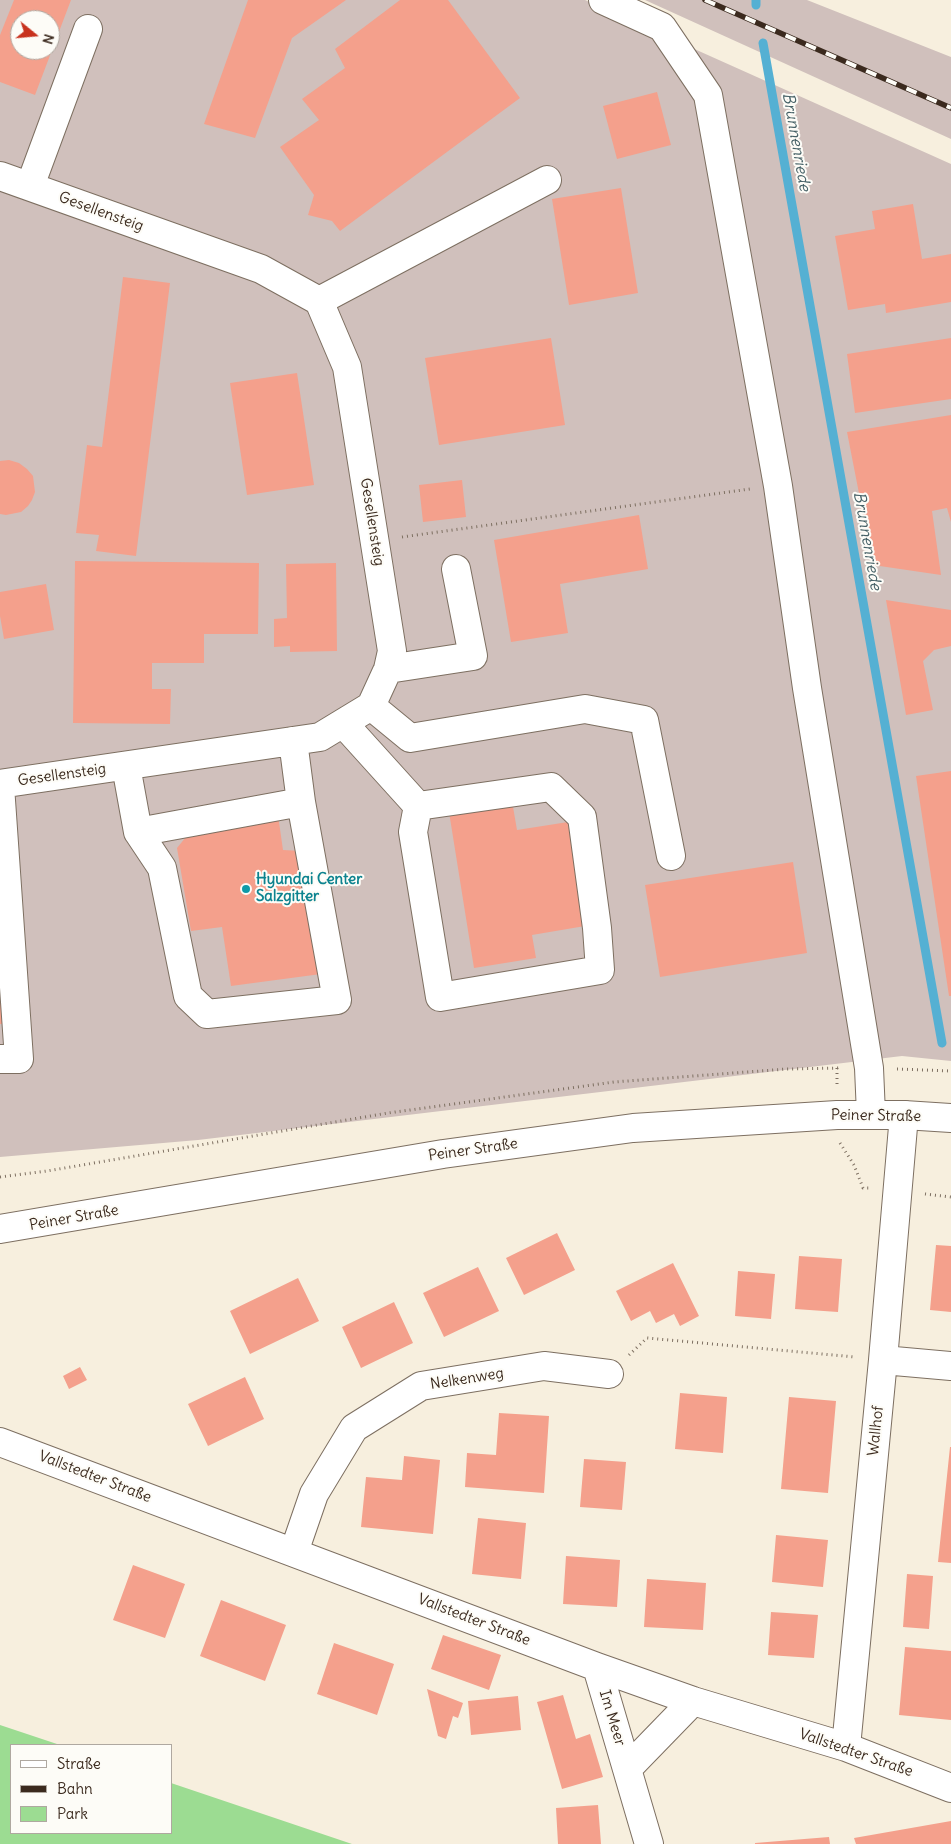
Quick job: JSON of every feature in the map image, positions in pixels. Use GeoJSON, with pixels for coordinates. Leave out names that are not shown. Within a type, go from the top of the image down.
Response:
{"type":"FeatureCollection","features":[{"type":"Feature","properties":{"kind":"street"},"geometry":{"type":"LineString","coordinates":[[603,0],[662,27],[708,95],[778,486],[807,688],[868,1068],[871,1114]]}},
{"type":"Feature","properties":{"kind":"street"},"geometry":{"type":"LineString","coordinates":[[30,186],[88,29]]}},
{"type":"Feature","properties":{"kind":"street","name":"Gesellensteig"},"geometry":{"type":"LineString","coordinates":[[0,176],[261,268],[319,301],[347,367],[376,540],[392,652],[388,669],[371,706],[320,737],[0,785]]}},
{"type":"Feature","properties":{"kind":"street"},"geometry":{"type":"LineString","coordinates":[[319,301],[547,180]]}},
{"type":"Feature","properties":{"kind":"street"},"geometry":{"type":"LineString","coordinates":[[388,669],[473,656],[456,568]]}},
{"type":"Feature","properties":{"kind":"street"},"geometry":{"type":"LineString","coordinates":[[371,706],[410,738],[585,709],[644,720],[671,856]]}},
{"type":"Feature","properties":{"kind":"street"},"geometry":{"type":"LineString","coordinates":[[343,723],[418,806]]}},
{"type":"Feature","properties":{"kind":"street"},"geometry":{"type":"LineString","coordinates":[[126,766],[138,832],[162,868],[188,996],[207,1014],[337,1000],[301,802],[292,741]]}},
{"type":"Feature","properties":{"kind":"street"},"geometry":{"type":"LineString","coordinates":[[0,785],[19,1058],[0,1059]]}},
{"type":"Feature","properties":{"kind":"street"},"geometry":{"type":"LineString","coordinates":[[551,788],[582,817],[597,928],[600,970],[440,997],[413,832],[418,806],[551,788]]}},
{"type":"Feature","properties":{"kind":"street"},"geometry":{"type":"LineString","coordinates":[[138,832],[301,802]]}},
{"type":"Feature","properties":{"kind":"street","name":"Peiner Straße"},"geometry":{"type":"LineString","coordinates":[[0,1230],[443,1154],[632,1128],[837,1115],[871,1114],[951,1118]]}},
{"type":"Feature","properties":{"kind":"street","name":"Wallhof"},"geometry":{"type":"LineString","coordinates":[[846,1747],[904,1115]]}},
{"type":"Feature","properties":{"kind":"street"},"geometry":{"type":"LineString","coordinates":[[883,1360],[951,1366]]}},
{"type":"Feature","properties":{"kind":"street","name":"Nelkenweg"},"geometry":{"type":"LineString","coordinates":[[294,1552],[314,1494],[354,1428],[421,1386],[544,1366],[610,1374]]}},
{"type":"Feature","properties":{"kind":"street","name":"Vallstedter Straße"},"geometry":{"type":"LineString","coordinates":[[0,1442],[597,1667],[693,1701],[846,1747],[951,1788]]}},
{"type":"Feature","properties":{"kind":"street","name":"Im Meer"},"geometry":{"type":"LineString","coordinates":[[597,1667],[649,1844]]}},
{"type":"Feature","properties":{"kind":"street","name":"Im Meer"},"geometry":{"type":"LineString","coordinates":[[627,1769],[693,1701]]}},
{"type":"Feature","properties":{"kind":"path"},"geometry":{"type":"LineString","coordinates":[[376,540],[778,486]]}},
{"type":"Feature","properties":{"kind":"path"},"geometry":{"type":"LineString","coordinates":[[0,1177],[47,1171],[388,1113],[614,1082],[786,1068],[951,1071]]}},
{"type":"Feature","properties":{"kind":"path"},"geometry":{"type":"LineString","coordinates":[[610,1374],[647,1338],[883,1360]]}},
{"type":"Feature","properties":{"kind":"shaded area"},"geometry":{"type":"Polygon","coordinates":[[[0,0],[585,0],[951,164],[951,1061],[902,1056],[198,1140],[0,1157],[0,0]]]}},
{"type":"Feature","properties":{"kind":"shaded area"},"geometry":{"type":"Polygon","coordinates":[[[645,0],[807,0],[951,57],[951,139],[645,0]]]}},
{"type":"Feature","properties":{"kind":"green space"},"geometry":{"type":"Polygon","coordinates":[[[0,1725],[57,1744],[10,1744],[10,1834],[172,1834],[172,1783],[352,1844],[0,1844],[0,1725]]]}},
{"type":"Feature","properties":{"kind":"building"},"geometry":{"type":"Polygon","coordinates":[[[14,0],[71,0],[60,29],[60,10],[10,10],[14,0]]]}},
{"type":"Feature","properties":{"kind":"building"},"geometry":{"type":"Polygon","coordinates":[[[248,0],[346,0],[292,38],[255,138],[204,124],[248,0]]]}},
{"type":"Feature","properties":{"kind":"building"},"geometry":{"type":"Polygon","coordinates":[[[400,0],[448,0],[520,98],[340,231],[332,221],[308,215],[314,195],[280,147],[319,120],[302,99],[345,68],[335,49],[400,0]]]}},
{"type":"Feature","properties":{"kind":"building"},"geometry":{"type":"Polygon","coordinates":[[[10,10],[10,60],[48,60],[35,95],[0,82],[0,35],[10,10]]]}},
{"type":"Feature","properties":{"kind":"building"},"geometry":{"type":"Polygon","coordinates":[[[657,92],[671,145],[617,159],[603,106],[657,92]]]}},
{"type":"Feature","properties":{"kind":"building"},"geometry":{"type":"Polygon","coordinates":[[[621,188],[638,293],[569,305],[552,199],[621,188]]]}},
{"type":"Feature","properties":{"kind":"building"},"geometry":{"type":"Polygon","coordinates":[[[913,204],[922,259],[951,254],[951,302],[886,313],[885,304],[848,310],[835,236],[875,229],[872,211],[913,204]]]}},
{"type":"Feature","properties":{"kind":"building"},"geometry":{"type":"Polygon","coordinates":[[[123,277],[170,283],[136,556],[96,551],[99,535],[76,533],[87,445],[102,447],[123,277]]]}},
{"type":"Feature","properties":{"kind":"building"},"geometry":{"type":"Polygon","coordinates":[[[551,338],[565,425],[439,445],[425,358],[551,338]]]}},
{"type":"Feature","properties":{"kind":"building"},"geometry":{"type":"Polygon","coordinates":[[[951,338],[951,399],[855,413],[847,354],[951,338]]]}},
{"type":"Feature","properties":{"kind":"building"},"geometry":{"type":"Polygon","coordinates":[[[297,373],[314,485],[247,495],[230,383],[297,373]]]}},
{"type":"Feature","properties":{"kind":"building"},"geometry":{"type":"Polygon","coordinates":[[[951,415],[951,522],[947,508],[932,511],[941,575],[873,565],[847,432],[951,415]]]}},
{"type":"Feature","properties":{"kind":"building"},"geometry":{"type":"Polygon","coordinates":[[[9,460],[19,463],[33,476],[35,492],[28,506],[21,512],[6,515],[0,514],[0,461],[9,460]]]}},
{"type":"Feature","properties":{"kind":"building"},"geometry":{"type":"Polygon","coordinates":[[[462,480],[466,517],[423,522],[419,485],[462,480]]]}},
{"type":"Feature","properties":{"kind":"building"},"geometry":{"type":"Polygon","coordinates":[[[639,515],[648,569],[560,584],[568,633],[511,642],[494,540],[639,515]]]}},
{"type":"Feature","properties":{"kind":"building"},"geometry":{"type":"Polygon","coordinates":[[[75,561],[259,563],[258,634],[204,634],[204,663],[152,663],[152,689],[171,689],[170,724],[73,723],[75,561]]]}},
{"type":"Feature","properties":{"kind":"building"},"geometry":{"type":"Polygon","coordinates":[[[336,563],[337,651],[290,652],[290,646],[274,647],[274,619],[287,618],[286,564],[336,563]]]}},
{"type":"Feature","properties":{"kind":"building"},"geometry":{"type":"Polygon","coordinates":[[[46,584],[54,630],[4,639],[0,616],[0,592],[46,584]]]}},
{"type":"Feature","properties":{"kind":"building"},"geometry":{"type":"Polygon","coordinates":[[[886,600],[951,610],[951,646],[934,650],[923,661],[933,710],[906,715],[886,600]]]}},
{"type":"Feature","properties":{"kind":"building"},"geometry":{"type":"Polygon","coordinates":[[[951,771],[951,996],[949,996],[916,776],[951,771]]]}},
{"type":"Feature","properties":{"kind":"building"},"geometry":{"type":"Polygon","coordinates":[[[512,801],[517,830],[568,822],[585,926],[532,935],[536,958],[474,968],[449,812],[512,801]]]}},
{"type":"Feature","properties":{"kind":"building","name":"Hyundai Center Salzgitter"},"geometry":{"type":"Polygon","coordinates":[[[278,815],[283,850],[302,851],[321,974],[231,986],[222,927],[191,931],[177,848],[194,827],[278,815]]]}},
{"type":"Feature","properties":{"kind":"building"},"geometry":{"type":"Polygon","coordinates":[[[793,862],[807,953],[660,977],[645,885],[793,862]]]}},
{"type":"Feature","properties":{"kind":"building"},"geometry":{"type":"Polygon","coordinates":[[[5,993],[7,1024],[0,1024],[0,994],[5,993]]]}},
{"type":"Feature","properties":{"kind":"building"},"geometry":{"type":"Polygon","coordinates":[[[557,1233],[575,1270],[524,1295],[506,1258],[557,1233]]]}},
{"type":"Feature","properties":{"kind":"building"},"geometry":{"type":"Polygon","coordinates":[[[936,1245],[951,1246],[951,1312],[930,1310],[936,1245]]]}},
{"type":"Feature","properties":{"kind":"building"},"geometry":{"type":"Polygon","coordinates":[[[799,1256],[842,1259],[838,1312],[795,1309],[799,1256]]]}},
{"type":"Feature","properties":{"kind":"building"},"geometry":{"type":"Polygon","coordinates":[[[673,1263],[699,1316],[680,1326],[674,1314],[656,1323],[650,1311],[631,1321],[616,1291],[673,1263]]]}},
{"type":"Feature","properties":{"kind":"building"},"geometry":{"type":"Polygon","coordinates":[[[478,1267],[499,1311],[444,1337],[423,1293],[478,1267]]]}},
{"type":"Feature","properties":{"kind":"building"},"geometry":{"type":"Polygon","coordinates":[[[738,1271],[775,1274],[771,1319],[735,1316],[738,1271]]]}},
{"type":"Feature","properties":{"kind":"building"},"geometry":{"type":"Polygon","coordinates":[[[298,1278],[319,1321],[250,1354],[230,1311],[298,1278]]]}},
{"type":"Feature","properties":{"kind":"building"},"geometry":{"type":"Polygon","coordinates":[[[394,1302],[413,1343],[361,1368],[342,1327],[394,1302]]]}},
{"type":"Feature","properties":{"kind":"building"},"geometry":{"type":"Polygon","coordinates":[[[80,1367],[87,1380],[69,1389],[63,1376],[80,1367]]]}},
{"type":"Feature","properties":{"kind":"building"},"geometry":{"type":"Polygon","coordinates":[[[245,1377],[264,1419],[208,1446],[188,1404],[245,1377]]]}},
{"type":"Feature","properties":{"kind":"building"},"geometry":{"type":"Polygon","coordinates":[[[680,1393],[727,1397],[723,1453],[675,1449],[680,1393]]]}},
{"type":"Feature","properties":{"kind":"building"},"geometry":{"type":"Polygon","coordinates":[[[789,1397],[836,1401],[828,1493],[781,1489],[789,1397]]]}},
{"type":"Feature","properties":{"kind":"building"},"geometry":{"type":"Polygon","coordinates":[[[499,1413],[549,1416],[544,1493],[465,1487],[467,1453],[496,1455],[499,1413]]]}},
{"type":"Feature","properties":{"kind":"building"},"geometry":{"type":"Polygon","coordinates":[[[951,1447],[951,1563],[938,1562],[951,1447]]]}},
{"type":"Feature","properties":{"kind":"building"},"geometry":{"type":"Polygon","coordinates":[[[404,1456],[440,1460],[433,1534],[361,1527],[366,1477],[402,1480],[404,1456]]]}},
{"type":"Feature","properties":{"kind":"building"},"geometry":{"type":"Polygon","coordinates":[[[584,1459],[626,1462],[622,1510],[580,1507],[584,1459]]]}},
{"type":"Feature","properties":{"kind":"building"},"geometry":{"type":"Polygon","coordinates":[[[478,1518],[526,1523],[521,1579],[472,1574],[478,1518]]]}},
{"type":"Feature","properties":{"kind":"building"},"geometry":{"type":"Polygon","coordinates":[[[776,1535],[828,1540],[823,1587],[772,1582],[776,1535]]]}},
{"type":"Feature","properties":{"kind":"building"},"geometry":{"type":"Polygon","coordinates":[[[566,1556],[620,1560],[617,1607],[563,1604],[566,1556]]]}},
{"type":"Feature","properties":{"kind":"building"},"geometry":{"type":"Polygon","coordinates":[[[133,1565],[185,1584],[165,1638],[113,1620],[133,1565]]]}},
{"type":"Feature","properties":{"kind":"building"},"geometry":{"type":"Polygon","coordinates":[[[907,1574],[933,1576],[929,1629],[903,1627],[907,1574]]]}},
{"type":"Feature","properties":{"kind":"building"},"geometry":{"type":"Polygon","coordinates":[[[647,1579],[706,1583],[703,1630],[644,1627],[647,1579]]]}},
{"type":"Feature","properties":{"kind":"building"},"geometry":{"type":"Polygon","coordinates":[[[221,1600],[286,1625],[265,1681],[200,1656],[221,1600]]]}},
{"type":"Feature","properties":{"kind":"building"},"geometry":{"type":"Polygon","coordinates":[[[771,1612],[818,1615],[814,1658],[768,1655],[771,1612]]]}},
{"type":"Feature","properties":{"kind":"building"},"geometry":{"type":"Polygon","coordinates":[[[443,1635],[501,1655],[489,1690],[431,1669],[443,1635]]]}},
{"type":"Feature","properties":{"kind":"building"},"geometry":{"type":"Polygon","coordinates":[[[334,1643],[394,1664],[377,1715],[317,1694],[334,1643]]]}},
{"type":"Feature","properties":{"kind":"building"},"geometry":{"type":"Polygon","coordinates":[[[905,1647],[951,1651],[951,1720],[899,1715],[905,1647]]]}},
{"type":"Feature","properties":{"kind":"building"},"geometry":{"type":"Polygon","coordinates":[[[427,1689],[463,1703],[458,1718],[453,1716],[446,1739],[438,1736],[427,1689]]]}},
{"type":"Feature","properties":{"kind":"building"},"geometry":{"type":"Polygon","coordinates":[[[563,1695],[576,1739],[590,1734],[603,1777],[562,1789],[537,1702],[563,1695]]]}},
{"type":"Feature","properties":{"kind":"building"},"geometry":{"type":"Polygon","coordinates":[[[518,1696],[521,1730],[471,1735],[468,1701],[518,1696]]]}},
{"type":"Feature","properties":{"kind":"building"},"geometry":{"type":"Polygon","coordinates":[[[598,1805],[601,1844],[558,1844],[556,1808],[598,1805]]]}},
{"type":"Feature","properties":{"kind":"building"},"geometry":{"type":"Polygon","coordinates":[[[951,1821],[951,1844],[856,1844],[854,1838],[951,1821]]]}},
{"type":"Feature","properties":{"kind":"building"},"geometry":{"type":"Polygon","coordinates":[[[829,1837],[830,1844],[755,1844],[755,1843],[829,1837]]]}},
{"type":"Feature","properties":{"kind":"waterway","name":"Brunnenriede"},"geometry":{"type":"LineString","coordinates":[[756,0],[756,5]]}},
{"type":"Feature","properties":{"kind":"waterway","name":"Brunnenriede"},"geometry":{"type":"LineString","coordinates":[[763,43],[942,1043]]}},
{"type":"Feature","properties":{"kind":"railway"},"geometry":{"type":"LineString","coordinates":[[705,0],[951,108]]}},
{"type":"Feature","properties":{"kind":"place","name":"Hyundai Center Salzgitter"},"geometry":{"type":"Point","coordinates":[246,889]}}]}
